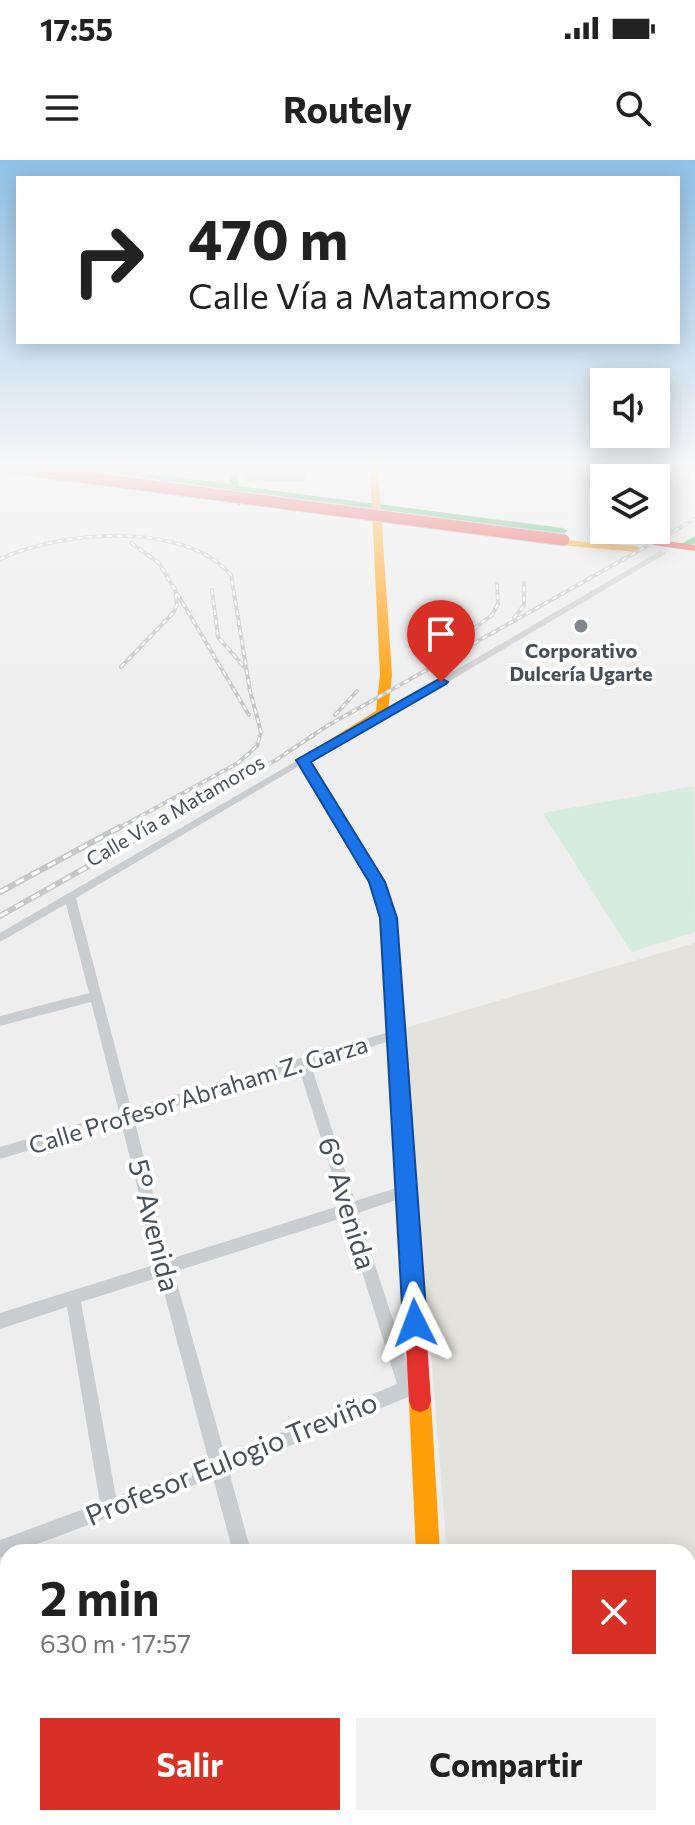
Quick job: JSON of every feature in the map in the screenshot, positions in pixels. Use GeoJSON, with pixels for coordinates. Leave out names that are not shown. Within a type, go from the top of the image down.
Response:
{"type":"FeatureCollection","features":[{"type":"Feature","properties":{"kind":"main road"},"geometry":{"type":"LineString","coordinates":[[380,546],[386,675],[382,713]]}},
{"type":"Feature","properties":{"kind":"main road"},"geometry":{"type":"LineString","coordinates":[[580,546],[636,549]]}},
{"type":"Feature","properties":{"kind":"main road"},"geometry":{"type":"LineString","coordinates":[[615,546],[663,553],[693,549]]}},
{"type":"Feature","properties":{"kind":"main road"},"geometry":{"type":"LineString","coordinates":[[655,546],[693,549]]}},
{"type":"Feature","properties":{"kind":"main road"},"geometry":{"type":"LineString","coordinates":[[663,546],[693,549]]}},
{"type":"Feature","properties":{"kind":"main road","name":"Calle Vía a Matamoros"},"geometry":{"type":"LineString","coordinates":[[303,760],[382,713]]}},
{"type":"Feature","properties":{"kind":"main road"},"geometry":{"type":"LineString","coordinates":[[303,760],[377,882],[389,918],[409,1190],[412,1386],[427,1544]]}},
{"type":"Feature","properties":{"kind":"street","name":"Calle Vía a Matamoros"},"geometry":{"type":"LineString","coordinates":[[382,713],[399,707],[663,553]]}},
{"type":"Feature","properties":{"kind":"street","name":"Calle Vía a Matamoros"},"geometry":{"type":"LineString","coordinates":[[0,938],[303,760]]}},
{"type":"Feature","properties":{"kind":"street","name":"5° Avenida"},"geometry":{"type":"LineString","coordinates":[[70,897],[240,1544]]}},
{"type":"Feature","properties":{"kind":"street"},"geometry":{"type":"LineString","coordinates":[[0,1021],[95,996]]}},
{"type":"Feature","properties":{"kind":"street","name":"Calle Profesor Abraham Z. Garza"},"geometry":{"type":"LineString","coordinates":[[0,1153],[396,1035]]}},
{"type":"Feature","properties":{"kind":"street","name":"6° Avenida"},"geometry":{"type":"LineString","coordinates":[[304,1063],[412,1386]]}},
{"type":"Feature","properties":{"kind":"street"},"geometry":{"type":"LineString","coordinates":[[0,1321],[409,1190]]}},
{"type":"Feature","properties":{"kind":"street"},"geometry":{"type":"LineString","coordinates":[[73,1299],[109,1507]]}},
{"type":"Feature","properties":{"kind":"street","name":"Profesor Eulogio Treviño"},"geometry":{"type":"LineString","coordinates":[[13,1544],[219,1467],[412,1386]]}},
{"type":"Feature","properties":{"kind":"shaded area"},"geometry":{"type":"Polygon","coordinates":[[[695,943],[695,1544],[446,1544],[405,1028],[695,943]]]}},
{"type":"Feature","properties":{"kind":"green space"},"geometry":{"type":"Polygon","coordinates":[[[694,786],[695,932],[631,952],[543,813],[694,786]]]}},
{"type":"Feature","properties":{"kind":"railway"},"geometry":{"type":"LineString","coordinates":[[0,559],[39,546]]}},
{"type":"Feature","properties":{"kind":"railway"},"geometry":{"type":"LineString","coordinates":[[135,546],[159,563],[175,591]]}},
{"type":"Feature","properties":{"kind":"railway"},"geometry":{"type":"LineString","coordinates":[[117,829],[238,763],[257,746],[261,732],[250,691],[231,575],[210,557],[186,546]]}},
{"type":"Feature","properties":{"kind":"railway"},"geometry":{"type":"LineString","coordinates":[[154,829],[276,760],[327,726],[648,546]]}},
{"type":"Feature","properties":{"kind":"railway"},"geometry":{"type":"LineString","coordinates":[[514,618],[524,605],[524,583]]}},
{"type":"Feature","properties":{"kind":"railway"},"geometry":{"type":"LineString","coordinates":[[434,659],[492,615],[498,604],[497,584]]}},
{"type":"Feature","properties":{"kind":"railway"},"geometry":{"type":"LineString","coordinates":[[212,590],[218,637],[246,669]]}},
{"type":"Feature","properties":{"kind":"railway"},"geometry":{"type":"LineString","coordinates":[[121,667],[173,613],[177,605],[175,591]]}},
{"type":"Feature","properties":{"kind":"railway"},"geometry":{"type":"LineString","coordinates":[[175,591],[249,715]]}},
{"type":"Feature","properties":{"kind":"railway"},"geometry":{"type":"LineString","coordinates":[[335,715],[357,691]]}},
{"type":"Feature","properties":{"kind":"railway"},"geometry":{"type":"LineString","coordinates":[[0,892],[120,827]]}},
{"type":"Feature","properties":{"kind":"railway"},"geometry":{"type":"LineString","coordinates":[[0,916],[158,827]]}},
{"type":"Feature","properties":{"kind":"traffic: slow"},"geometry":{"type":"LineString","coordinates":[[379,546],[386,675],[382,713],[303,760],[377,882],[389,918],[400,1068]]}},
{"type":"Feature","properties":{"kind":"traffic: slow"},"geometry":{"type":"LineString","coordinates":[[596,546],[636,549]]}},
{"type":"Feature","properties":{"kind":"traffic: slow"},"geometry":{"type":"LineString","coordinates":[[420,1401],[428,1544]]}},
{"type":"Feature","properties":{"kind":"traffic: jam"},"geometry":{"type":"LineString","coordinates":[[678,546],[695,548]]}},
{"type":"Feature","properties":{"kind":"traffic: jam"},"geometry":{"type":"LineString","coordinates":[[400,1068],[420,1401]]}},
{"type":"Feature","properties":{"kind":"place","name":"Corporativo Dulcería Ugarte"},"geometry":{"type":"Point","coordinates":[581,626]}},
{"type":"Feature","properties":{"kind":"route"},"geometry":{"type":"LineString","coordinates":[[415,1323],[409,1190],[389,918],[377,882],[303,760],[441,682]]}}]}
